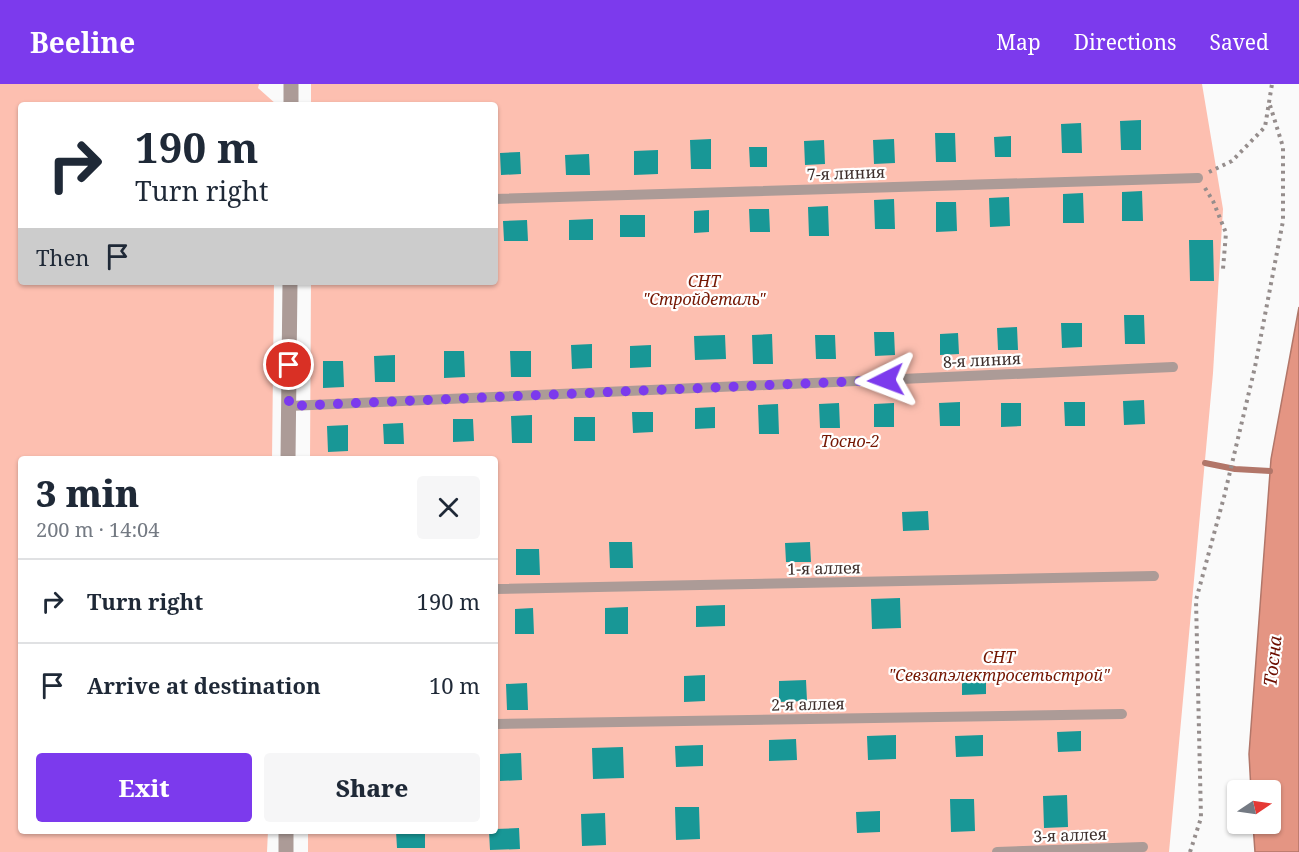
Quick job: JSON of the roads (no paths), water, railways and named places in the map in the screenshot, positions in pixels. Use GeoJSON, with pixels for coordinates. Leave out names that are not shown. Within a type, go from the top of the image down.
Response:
{"type":"FeatureCollection","features":[{"type":"Feature","properties":{"kind":"street"},"geometry":{"type":"LineString","coordinates":[[291,84],[291,102]]}},
{"type":"Feature","properties":{"kind":"street"},"geometry":{"type":"LineString","coordinates":[[288,456],[290,285]]}},
{"type":"Feature","properties":{"kind":"street"},"geometry":{"type":"LineString","coordinates":[[286,834],[286,852]]}},
{"type":"Feature","properties":{"kind":"lane","name":"7-я линия"},"geometry":{"type":"LineString","coordinates":[[498,199],[1198,177]]}},
{"type":"Feature","properties":{"kind":"lane","name":"8-я линия"},"geometry":{"type":"LineString","coordinates":[[289,406],[1173,367]]}},
{"type":"Feature","properties":{"kind":"lane","name":"1-я аллея"},"geometry":{"type":"LineString","coordinates":[[498,590],[1154,576]]}},
{"type":"Feature","properties":{"kind":"lane","name":"2-я аллея"},"geometry":{"type":"LineString","coordinates":[[498,724],[1122,714]]}},
{"type":"Feature","properties":{"kind":"lane","name":"3-я аллея"},"geometry":{"type":"LineString","coordinates":[[997,852],[1143,847]]}},
{"type":"Feature","properties":{"kind":"water","name":"Тосна"},"geometry":{"type":"Polygon","coordinates":[[[1299,307],[1299,852],[1255,852],[1254,834],[1281,834],[1281,780],[1250,780],[1249,754],[1271,459],[1299,307]]]}},
{"type":"Feature","properties":{"kind":"waterway"},"geometry":{"type":"LineString","coordinates":[[1205,463],[1235,469],[1270,471]]}},
{"type":"Feature","properties":{"kind":"park label","name":"СНТ \"Стройдеталь\""},"geometry":{"type":"Point","coordinates":[704,290]}},
{"type":"Feature","properties":{"kind":"park label","name":"Тосно-2"},"geometry":{"type":"Point","coordinates":[850,441]}},
{"type":"Feature","properties":{"kind":"park label","name":"СНТ \"Севзапэлектросетьстрой\""},"geometry":{"type":"Point","coordinates":[999,666]}}]}
